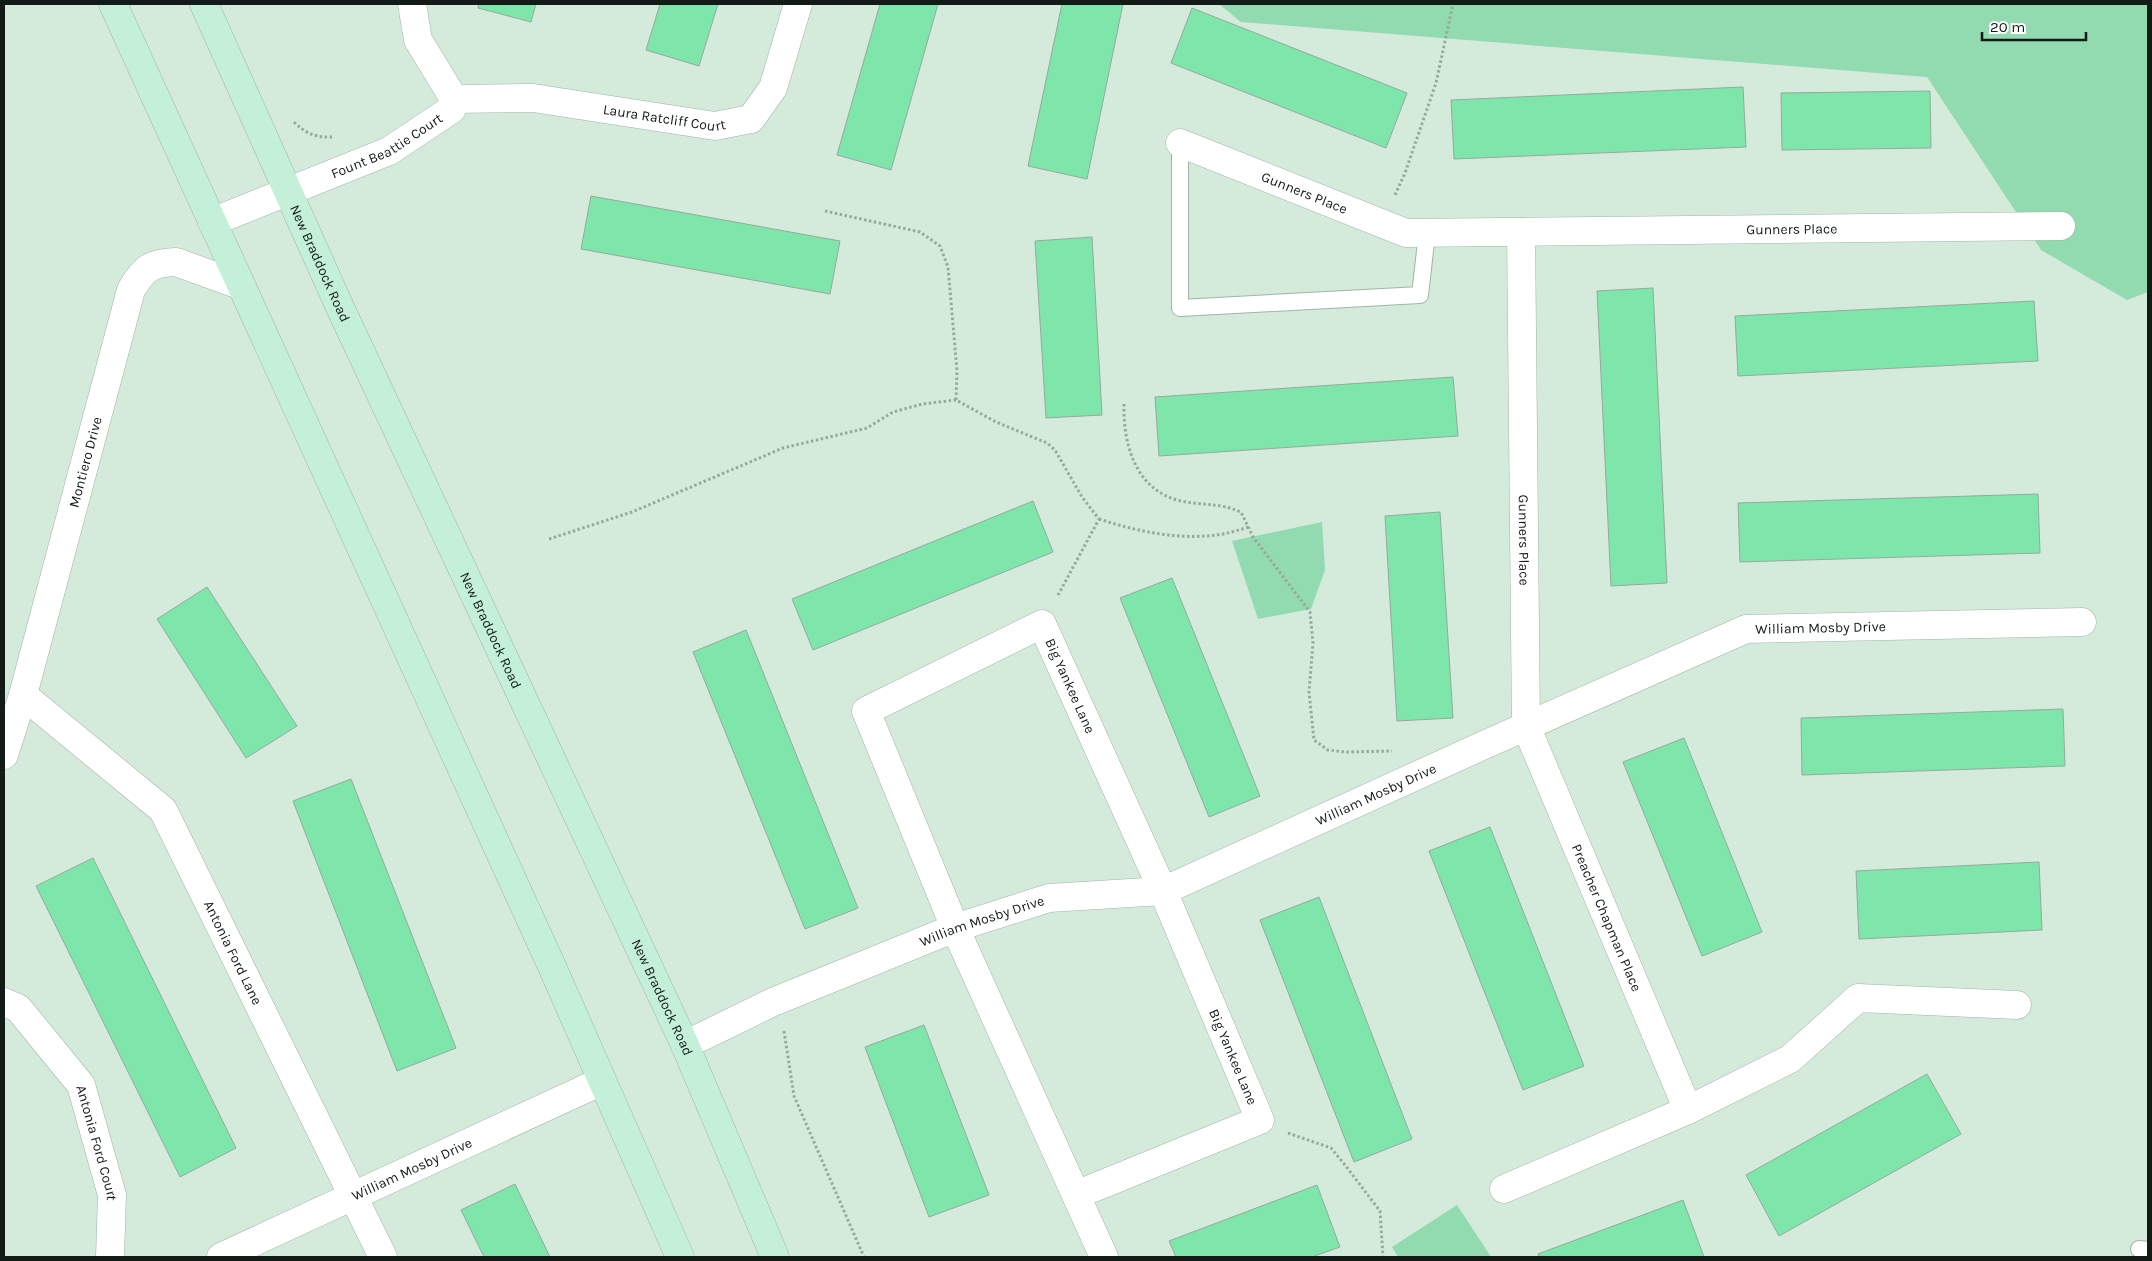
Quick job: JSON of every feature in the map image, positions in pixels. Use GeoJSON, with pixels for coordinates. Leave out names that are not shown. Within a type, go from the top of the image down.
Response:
{"type":"FeatureCollection","features":[{"type":"Feature","properties":{"kind":"main road"},"geometry":{"type":"LineString","coordinates":[[112,4],[602,1081],[680,1257]]}},
{"type":"Feature","properties":{"kind":"main road","name":"New Braddock Road"},"geometry":{"type":"LineString","coordinates":[[204,4],[595,856],[685,1045],[775,1257]]}},
{"type":"Feature","properties":{"kind":"street","name":"Fount Beattie Court"},"geometry":{"type":"LineString","coordinates":[[212,222],[390,150],[452,109],[454,99],[418,40],[412,4]]}},
{"type":"Feature","properties":{"kind":"street","name":"Laura Ratcliff Court"},"geometry":{"type":"LineString","coordinates":[[454,99],[533,98],[715,126],[751,119],[773,88],[798,4]]}},
{"type":"Feature","properties":{"kind":"street","name":"Gunners Place"},"geometry":{"type":"LineString","coordinates":[[1180,143],[1406,233],[2061,226]]}},
{"type":"Feature","properties":{"kind":"street","name":"Gunners Place"},"geometry":{"type":"LineString","coordinates":[[1521,232],[1526,726]]}},
{"type":"Feature","properties":{"kind":"street","name":"Montiero Drive"},"geometry":{"type":"LineString","coordinates":[[4,755],[23,695],[131,290],[142,271],[160,263],[169,262],[176,262],[240,285]]}},
{"type":"Feature","properties":{"kind":"street","name":"William Mosby Drive"},"geometry":{"type":"LineString","coordinates":[[685,1045],[773,1002],[955,928],[1049,898],[1163,891],[1526,726],[1746,629],[2082,622]]}},
{"type":"Feature","properties":{"kind":"street","name":"Big Yankee Lane"},"geometry":{"type":"LineString","coordinates":[[1076,1195],[1260,1120],[1163,891],[1042,624],[866,711],[955,928],[1104,1257]]}},
{"type":"Feature","properties":{"kind":"street","name":"Antonia Ford Lane"},"geometry":{"type":"LineString","coordinates":[[23,695],[163,810],[383,1257]]}},
{"type":"Feature","properties":{"kind":"street","name":"Preacher Chapman Place"},"geometry":{"type":"LineString","coordinates":[[1526,726],[1688,1110]]}},
{"type":"Feature","properties":{"kind":"street"},"geometry":{"type":"LineString","coordinates":[[1504,1189],[1688,1110],[1790,1058],[1858,998],[2017,1005]]}},
{"type":"Feature","properties":{"kind":"street","name":"Antonia Ford Court"},"geometry":{"type":"LineString","coordinates":[[4,1002],[18,1008],[81,1085],[112,1195],[110,1257]]}},
{"type":"Feature","properties":{"kind":"street","name":"William Mosby Drive"},"geometry":{"type":"LineString","coordinates":[[221,1257],[602,1081]]}},
{"type":"Feature","properties":{"kind":"lane"},"geometry":{"type":"LineString","coordinates":[[1180,143],[1180,308],[1420,295],[1427,233]]}},
{"type":"Feature","properties":{"kind":"path"},"geometry":{"type":"LineString","coordinates":[[1382,223],[1405,173],[1436,83],[1453,4]]}},
{"type":"Feature","properties":{"kind":"path"},"geometry":{"type":"LineString","coordinates":[[289,117],[304,132],[322,138],[340,137]]}},
{"type":"Feature","properties":{"kind":"path"},"geometry":{"type":"LineString","coordinates":[[825,211],[920,232],[940,246],[948,267],[956,371],[956,400]]}},
{"type":"Feature","properties":{"kind":"path"},"geometry":{"type":"LineString","coordinates":[[549,539],[632,512],[783,448],[867,428],[893,412],[922,404],[956,400],[996,422],[1047,443],[1055,450],[1082,497],[1099,519],[1136,530],[1180,536],[1216,535],[1249,527]]}},
{"type":"Feature","properties":{"kind":"path"},"geometry":{"type":"LineString","coordinates":[[1124,404],[1124,426],[1128,444],[1136,468],[1148,484],[1162,494],[1180,500],[1212,503],[1241,512],[1253,537],[1310,612],[1313,643],[1309,692],[1314,740],[1328,750],[1347,752],[1400,750]]}},
{"type":"Feature","properties":{"kind":"path"},"geometry":{"type":"LineString","coordinates":[[1042,624],[1099,519]]}},
{"type":"Feature","properties":{"kind":"path"},"geometry":{"type":"LineString","coordinates":[[783,1027],[794,1096],[864,1257]]}},
{"type":"Feature","properties":{"kind":"path"},"geometry":{"type":"LineString","coordinates":[[1256,1121],[1331,1148],[1380,1211],[1383,1257]]}},
{"type":"Feature","properties":{"kind":"green space"},"geometry":{"type":"Polygon","coordinates":[[[1219,4],[2148,4],[2148,292],[2127,300],[2041,250],[1927,77],[1241,22],[1219,4]]]}},
{"type":"Feature","properties":{"kind":"green space"},"geometry":{"type":"Polygon","coordinates":[[[1322,522],[1325,570],[1311,609],[1258,619],[1232,541],[1322,522]]]}},
{"type":"Feature","properties":{"kind":"green space"},"geometry":{"type":"Polygon","coordinates":[[[1457,1205],[1491,1257],[1398,1257],[1392,1247],[1457,1205]]]}},
{"type":"Feature","properties":{"kind":"building"},"geometry":{"type":"Polygon","coordinates":[[[479,4],[536,4],[531,22],[478,8],[479,4]]]}},
{"type":"Feature","properties":{"kind":"building"},"geometry":{"type":"Polygon","coordinates":[[[660,4],[718,4],[699,66],[646,50],[660,4]]]}},
{"type":"Feature","properties":{"kind":"building"},"geometry":{"type":"Polygon","coordinates":[[[880,4],[938,4],[891,170],[837,155],[880,4]]]}},
{"type":"Feature","properties":{"kind":"building"},"geometry":{"type":"Polygon","coordinates":[[[1062,4],[1123,4],[1087,179],[1028,166],[1062,4]]]}},
{"type":"Feature","properties":{"kind":"building"},"geometry":{"type":"Polygon","coordinates":[[[1192,8],[1407,93],[1386,148],[1171,63],[1192,8]]]}},
{"type":"Feature","properties":{"kind":"building"},"geometry":{"type":"Polygon","coordinates":[[[1743,87],[1746,147],[1454,159],[1451,100],[1743,87]]]}},
{"type":"Feature","properties":{"kind":"building"},"geometry":{"type":"Polygon","coordinates":[[[1930,91],[1931,148],[1782,150],[1781,93],[1930,91]]]}},
{"type":"Feature","properties":{"kind":"building"},"geometry":{"type":"Polygon","coordinates":[[[591,196],[840,241],[830,294],[581,249],[591,196]]]}},
{"type":"Feature","properties":{"kind":"building"},"geometry":{"type":"Polygon","coordinates":[[[1092,237],[1102,415],[1046,418],[1035,241],[1092,237]]]}},
{"type":"Feature","properties":{"kind":"building"},"geometry":{"type":"Polygon","coordinates":[[[1653,288],[1667,583],[1611,586],[1597,291],[1653,288]]]}},
{"type":"Feature","properties":{"kind":"building"},"geometry":{"type":"Polygon","coordinates":[[[2034,301],[2038,361],[1738,376],[1735,316],[2034,301]]]}},
{"type":"Feature","properties":{"kind":"building"},"geometry":{"type":"Polygon","coordinates":[[[1453,377],[1458,436],[1159,456],[1155,397],[1453,377]]]}},
{"type":"Feature","properties":{"kind":"building"},"geometry":{"type":"Polygon","coordinates":[[[2038,494],[2040,553],[1740,562],[1738,503],[2038,494]]]}},
{"type":"Feature","properties":{"kind":"building"},"geometry":{"type":"Polygon","coordinates":[[[1033,501],[1053,552],[813,650],[792,599],[1033,501]]]}},
{"type":"Feature","properties":{"kind":"building"},"geometry":{"type":"Polygon","coordinates":[[[1440,512],[1453,718],[1397,721],[1385,516],[1440,512]]]}},
{"type":"Feature","properties":{"kind":"building"},"geometry":{"type":"Polygon","coordinates":[[[1172,578],[1260,796],[1209,817],[1120,598],[1172,578]]]}},
{"type":"Feature","properties":{"kind":"building"},"geometry":{"type":"Polygon","coordinates":[[[207,587],[297,726],[246,758],[157,619],[207,587]]]}},
{"type":"Feature","properties":{"kind":"building"},"geometry":{"type":"Polygon","coordinates":[[[746,630],[858,908],[805,929],[693,652],[746,630]]]}},
{"type":"Feature","properties":{"kind":"building"},"geometry":{"type":"Polygon","coordinates":[[[2063,709],[2065,766],[1802,775],[1801,718],[2063,709]]]}},
{"type":"Feature","properties":{"kind":"building"},"geometry":{"type":"Polygon","coordinates":[[[1684,738],[1762,932],[1702,956],[1623,762],[1684,738]]]}},
{"type":"Feature","properties":{"kind":"building"},"geometry":{"type":"Polygon","coordinates":[[[351,779],[456,1048],[397,1071],[293,801],[351,779]]]}},
{"type":"Feature","properties":{"kind":"building"},"geometry":{"type":"Polygon","coordinates":[[[1490,827],[1584,1066],[1523,1090],[1429,851],[1490,827]]]}},
{"type":"Feature","properties":{"kind":"building"},"geometry":{"type":"Polygon","coordinates":[[[93,858],[236,1148],[180,1177],[36,886],[93,858]]]}},
{"type":"Feature","properties":{"kind":"building"},"geometry":{"type":"Polygon","coordinates":[[[2039,862],[2042,930],[1859,939],[1856,871],[2039,862]]]}},
{"type":"Feature","properties":{"kind":"building"},"geometry":{"type":"Polygon","coordinates":[[[1319,897],[1412,1139],[1354,1162],[1260,920],[1319,897]]]}},
{"type":"Feature","properties":{"kind":"building"},"geometry":{"type":"Polygon","coordinates":[[[924,1025],[989,1195],[929,1217],[865,1047],[924,1025]]]}},
{"type":"Feature","properties":{"kind":"building"},"geometry":{"type":"Polygon","coordinates":[[[1927,1074],[1961,1134],[1779,1236],[1746,1175],[1927,1074]]]}},
{"type":"Feature","properties":{"kind":"building"},"geometry":{"type":"Polygon","coordinates":[[[515,1184],[550,1257],[484,1257],[461,1210],[515,1184]]]}},
{"type":"Feature","properties":{"kind":"building"},"geometry":{"type":"Polygon","coordinates":[[[1317,1185],[1340,1247],[1312,1257],[1176,1257],[1169,1241],[1317,1185]]]}},
{"type":"Feature","properties":{"kind":"building"},"geometry":{"type":"Polygon","coordinates":[[[1683,1200],[1704,1257],[1539,1257],[1538,1254],[1683,1200]]]}}]}
